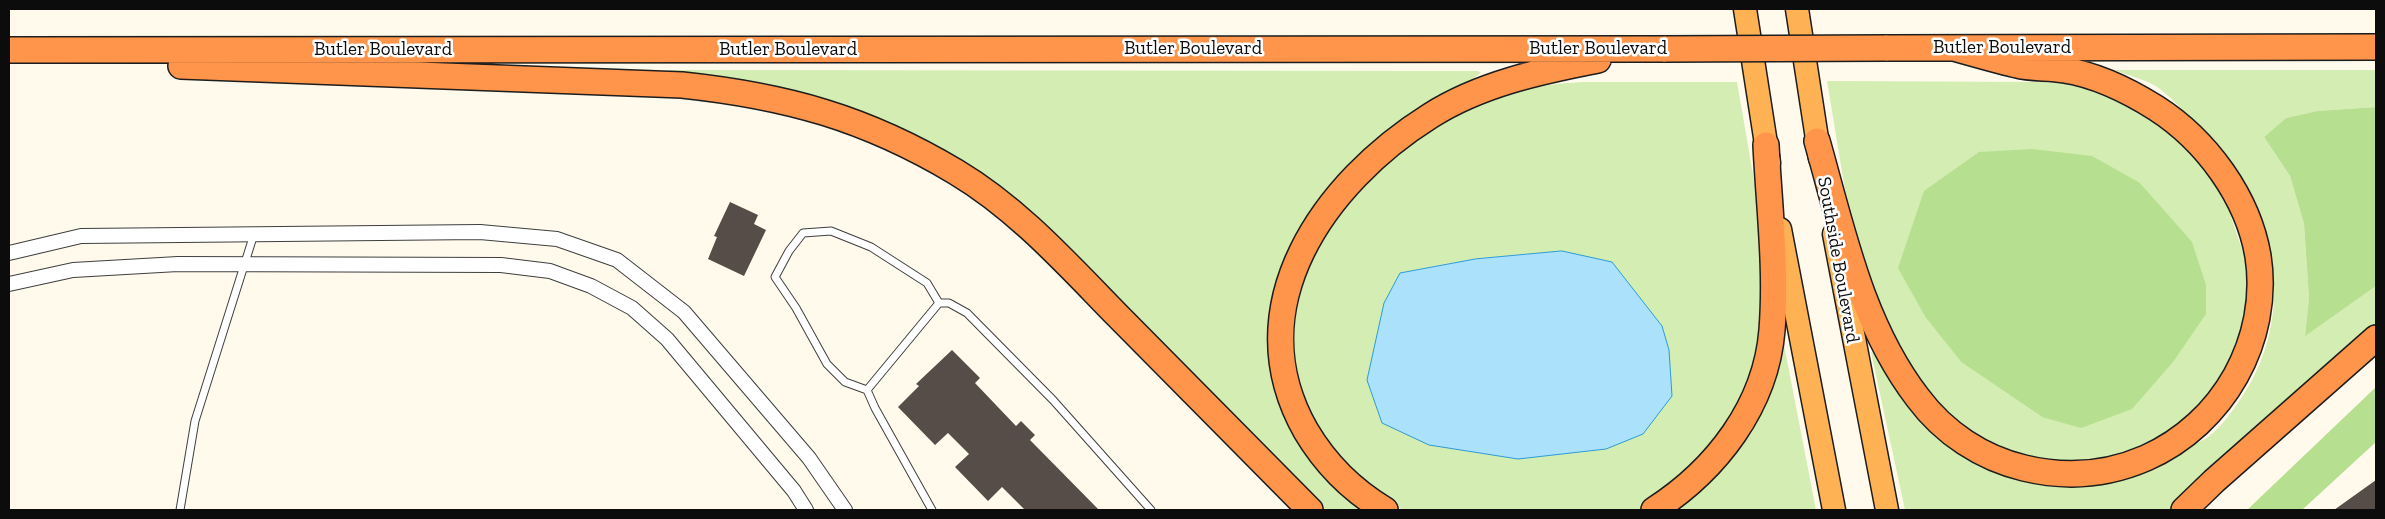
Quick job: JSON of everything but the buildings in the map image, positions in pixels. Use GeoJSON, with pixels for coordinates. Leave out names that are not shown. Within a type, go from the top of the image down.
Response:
{"type":"FeatureCollection","features":[{"type":"Feature","properties":{"kind":"highway"},"geometry":{"type":"LineString","coordinates":[[1745,9],[1788,271],[1834,510]]}},
{"type":"Feature","properties":{"kind":"highway","name":"Southside Boulevard"},"geometry":{"type":"LineString","coordinates":[[1797,9],[1817,141],[1851,332],[1887,510]]}},
{"type":"Feature","properties":{"kind":"highway"},"geometry":{"type":"LineString","coordinates":[[1817,141],[1853,267],[1876,329],[1888,354],[1918,400],[1935,419],[1955,436],[1975,449],[2016,466],[2050,473],[2077,474],[2119,468],[2156,453],[2179,440],[2204,419],[2229,389],[2246,355],[2256,317],[2259,276],[2258,257],[2247,218],[2233,190],[2219,167],[2192,137],[2158,109],[2131,94],[2094,77],[2064,70],[2020,66],[1954,48]]}},
{"type":"Feature","properties":{"kind":"highway","name":"Butler Boulevard"},"geometry":{"type":"LineString","coordinates":[[9,50],[2376,48]]}},
{"type":"Feature","properties":{"kind":"highway"},"geometry":{"type":"LineString","coordinates":[[1385,510],[1361,494],[1323,456],[1297,415],[1289,393],[1282,348],[1285,298],[1295,265],[1316,223],[1347,185],[1384,148],[1431,115],[1454,102],[1481,90],[1536,73],[1608,57],[1666,49]]}},
{"type":"Feature","properties":{"kind":"highway"},"geometry":{"type":"LineString","coordinates":[[9,60],[682,85],[756,95],[826,112],[892,138],[923,153],[958,173],[1012,212],[1036,233],[1310,510]]}},
{"type":"Feature","properties":{"kind":"highway"},"geometry":{"type":"LineString","coordinates":[[1654,510],[1685,489],[1717,456],[1742,421],[1762,378],[1772,331],[1774,290],[1766,144]]}},
{"type":"Feature","properties":{"kind":"highway"},"geometry":{"type":"LineString","coordinates":[[2184,510],[2214,481],[2376,338]]}},
{"type":"Feature","properties":{"kind":"street"},"geometry":{"type":"LineString","coordinates":[[9,253],[81,236],[480,232],[557,239],[617,260],[684,312],[809,458],[845,510]]}},
{"type":"Feature","properties":{"kind":"street"},"geometry":{"type":"LineString","coordinates":[[9,284],[74,270],[178,264],[501,265],[550,271],[591,286],[632,308],[667,339],[794,491],[806,510]]}},
{"type":"Feature","properties":{"kind":"lane"},"geometry":{"type":"LineString","coordinates":[[932,510],[875,408],[867,390],[845,382],[828,364],[796,308],[775,277],[789,251],[802,233],[830,231],[871,247],[927,283],[939,303]]}},
{"type":"Feature","properties":{"kind":"lane"},"geometry":{"type":"LineString","coordinates":[[180,510],[195,421],[254,234]]}},
{"type":"Feature","properties":{"kind":"lane"},"geometry":{"type":"LineString","coordinates":[[867,390],[939,303]]}},
{"type":"Feature","properties":{"kind":"lane"},"geometry":{"type":"LineString","coordinates":[[939,303],[949,303],[967,313],[1053,400],[1151,510]]}},
{"type":"Feature","properties":{"kind":"green space"},"geometry":{"type":"Polygon","coordinates":[[[669,70],[1478,71],[1481,73],[1423,113],[1316,217],[1279,370],[1374,510],[1322,510],[956,164],[669,76],[669,70]]]}},
{"type":"Feature","properties":{"kind":"green space"},"geometry":{"type":"Polygon","coordinates":[[[2115,70],[2376,70],[2376,107],[2317,111],[2286,118],[2264,137],[2290,176],[2304,224],[2309,298],[2305,335],[2376,286],[2376,330],[2176,510],[1905,510],[1871,352],[1875,353],[2018,476],[2183,448],[2198,442],[2214,433],[2240,399],[2255,374],[2265,350],[2271,326],[2274,275],[2264,225],[2254,201],[2237,171],[2226,157],[2169,97],[2150,83],[2115,70]]]}},
{"type":"Feature","properties":{"kind":"green space"},"geometry":{"type":"Polygon","coordinates":[[[1827,81],[2042,82],[2070,84],[2098,91],[2126,104],[2169,133],[2195,158],[2215,185],[2229,211],[2245,258],[2247,285],[2245,318],[2229,366],[2212,395],[2187,422],[2115,460],[2046,463],[1991,447],[1952,420],[1898,356],[1851,226],[1827,81]],[[2140,183],[1926,318],[1961,362],[2042,417],[2159,206],[2140,183]]]}},
{"type":"Feature","properties":{"kind":"green space"},"geometry":{"type":"Polygon","coordinates":[[[1583,82],[1737,82],[1764,238],[1761,350],[1726,433],[1666,495],[1639,510],[1403,510],[1377,494],[1333,455],[1304,405],[1290,345],[1297,292],[1316,246],[1348,200],[1395,151],[1450,117],[1490,98],[1514,91],[1556,84],[1583,82]],[[1562,251],[1475,259],[1400,273],[1562,251]]]}},
{"type":"Feature","properties":{"kind":"green space"},"geometry":{"type":"Polygon","coordinates":[[[2376,107],[2376,286],[2305,336],[2309,298],[2304,224],[2290,176],[2264,137],[2286,118],[2317,111],[2376,107]]]}},
{"type":"Feature","properties":{"kind":"green space"},"geometry":{"type":"Polygon","coordinates":[[[2032,149],[2092,156],[2140,183],[2192,242],[2206,285],[2206,314],[2173,362],[2132,409],[2081,428],[2042,417],[1961,362],[1926,318],[1898,268],[1924,191],[1979,152],[2032,149]]]}},
{"type":"Feature","properties":{"kind":"green space"},"geometry":{"type":"Polygon","coordinates":[[[1784,345],[1816,510],[1669,510],[1773,382],[1784,345]]]}},
{"type":"Feature","properties":{"kind":"green space"},"geometry":{"type":"Polygon","coordinates":[[[2376,387],[2376,442],[2302,510],[2247,510],[2376,387]]]}},
{"type":"Feature","properties":{"kind":"water"},"geometry":{"type":"Polygon","coordinates":[[[1562,251],[1612,262],[1662,326],[1669,350],[1672,396],[1643,434],[1606,449],[1518,459],[1429,445],[1382,423],[1367,380],[1384,303],[1400,273],[1475,259],[1562,251]]]}}]}
